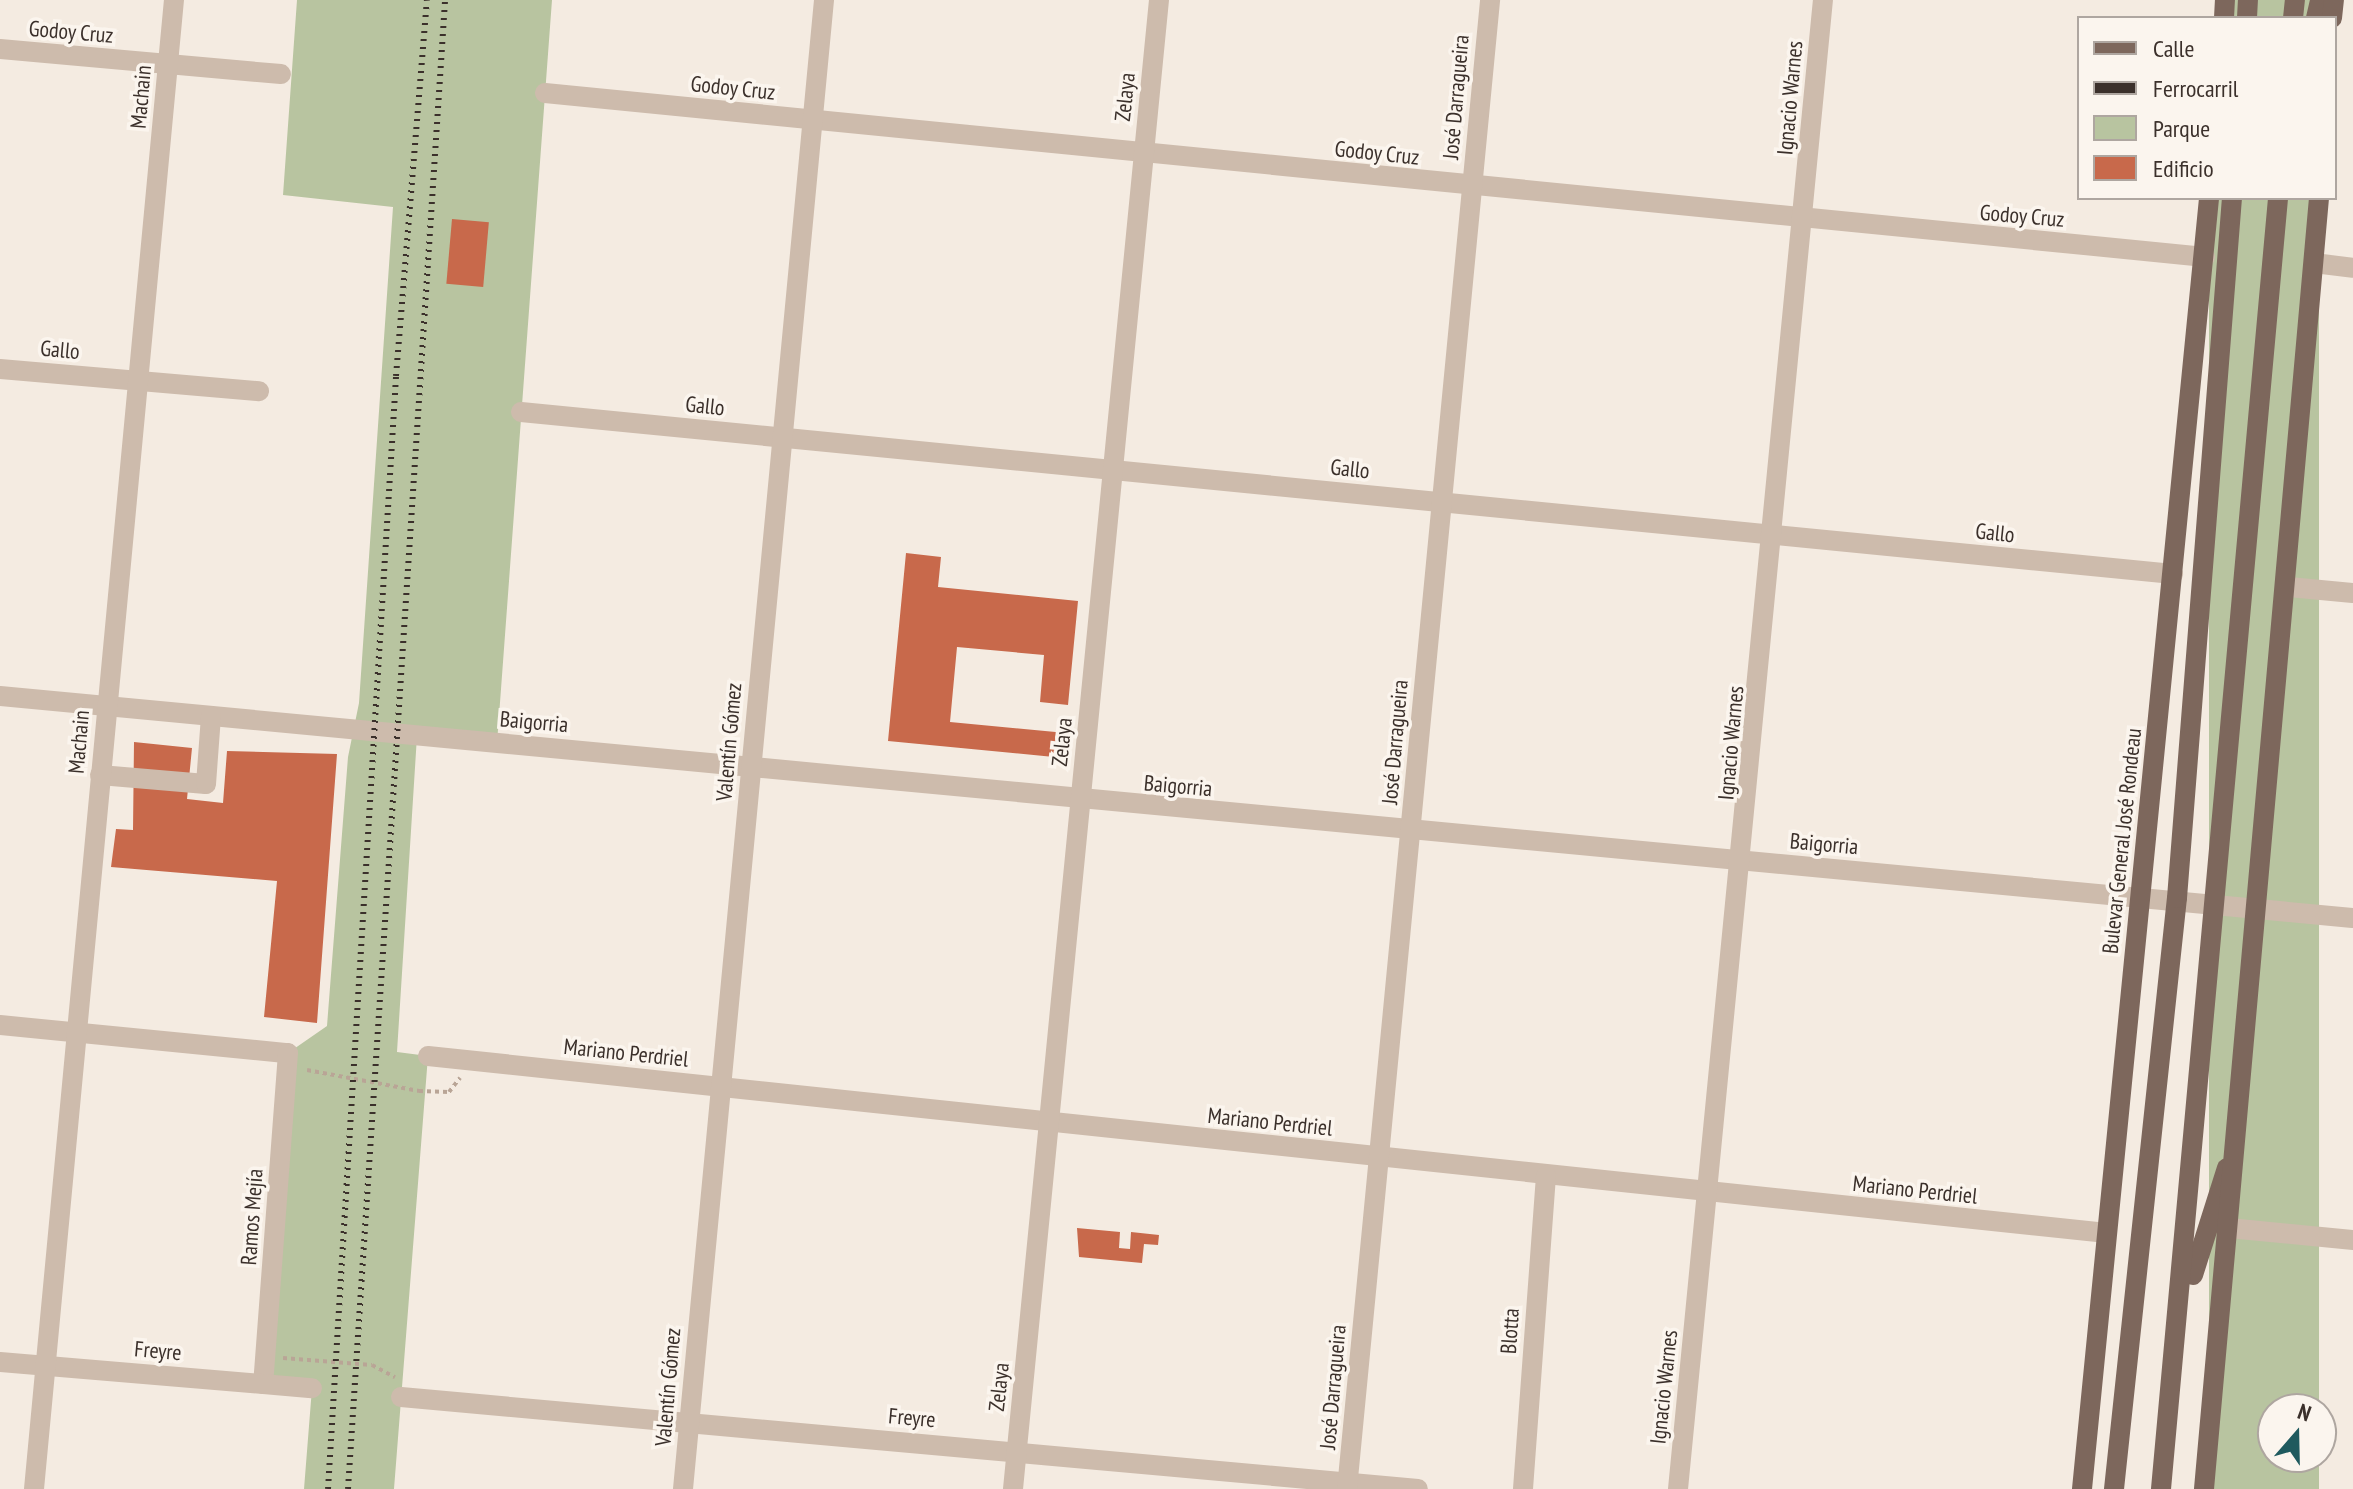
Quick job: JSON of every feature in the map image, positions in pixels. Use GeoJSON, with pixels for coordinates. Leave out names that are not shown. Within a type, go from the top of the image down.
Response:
{"type":"FeatureCollection","features":[{"type":"Feature","properties":{"kind":"main road","name":"Bulevar General José Rondeau"},"geometry":{"type":"LineString","coordinates":[[2082,1489],[2209,200]]}},
{"type":"Feature","properties":{"kind":"main road"},"geometry":{"type":"LineString","coordinates":[[2114,1489],[2177,898],[2232,200]]}},
{"type":"Feature","properties":{"kind":"main road"},"geometry":{"type":"LineString","coordinates":[[2161,1489],[2181,1313],[2219,903],[2278,200]]}},
{"type":"Feature","properties":{"kind":"main road"},"geometry":{"type":"LineString","coordinates":[[2204,1489],[2238,1131],[2255,907],[2289,587],[2319,200]]}},
{"type":"Feature","properties":{"kind":"main road"},"geometry":{"type":"LineString","coordinates":[[2179,517],[2211,467]]}},
{"type":"Feature","properties":{"kind":"main road"},"geometry":{"type":"LineString","coordinates":[[2181,1313],[2238,1131]]}},
{"type":"Feature","properties":{"kind":"street","name":"Machain"},"geometry":{"type":"LineString","coordinates":[[34,1489],[174,0]]}},
{"type":"Feature","properties":{"kind":"street","name":"Valentín Gómez"},"geometry":{"type":"LineString","coordinates":[[683,1489],[824,0]]}},
{"type":"Feature","properties":{"kind":"street","name":"Zelaya"},"geometry":{"type":"LineString","coordinates":[[1013,1489],[1159,0]]}},
{"type":"Feature","properties":{"kind":"street","name":"José Darragueira"},"geometry":{"type":"LineString","coordinates":[[1348,1486],[1490,0]]}},
{"type":"Feature","properties":{"kind":"street","name":"Ignacio Warnes"},"geometry":{"type":"LineString","coordinates":[[1678,1489],[1744,861],[1823,0]]}},
{"type":"Feature","properties":{"kind":"street","name":"Godoy Cruz"},"geometry":{"type":"LineString","coordinates":[[0,49],[281,74]]}},
{"type":"Feature","properties":{"kind":"street","name":"Godoy Cruz"},"geometry":{"type":"LineString","coordinates":[[545,93],[1803,220],[2205,257]]}},
{"type":"Feature","properties":{"kind":"street"},"geometry":{"type":"LineString","coordinates":[[2314,263],[2353,268]]}},
{"type":"Feature","properties":{"kind":"street","name":"Gallo"},"geometry":{"type":"LineString","coordinates":[[0,369],[259,391]]}},
{"type":"Feature","properties":{"kind":"street","name":"Gallo"},"geometry":{"type":"LineString","coordinates":[[521,412],[2173,574]]}},
{"type":"Feature","properties":{"kind":"street"},"geometry":{"type":"LineString","coordinates":[[2289,587],[2353,593]]}},
{"type":"Feature","properties":{"kind":"street","name":"Baigorria"},"geometry":{"type":"LineString","coordinates":[[0,696],[1081,801],[1744,861],[2141,893],[2353,918]]}},
{"type":"Feature","properties":{"kind":"street"},"geometry":{"type":"LineString","coordinates":[[100,775],[206,784],[211,716]]}},
{"type":"Feature","properties":{"kind":"street"},"geometry":{"type":"LineString","coordinates":[[0,1025],[288,1053]]}},
{"type":"Feature","properties":{"kind":"street","name":"Ramos Mejía"},"geometry":{"type":"LineString","coordinates":[[263,1384],[288,1053]]}},
{"type":"Feature","properties":{"kind":"street","name":"Mariano Perdriel"},"geometry":{"type":"LineString","coordinates":[[428,1056],[1707,1194],[2107,1233]]}},
{"type":"Feature","properties":{"kind":"street","name":"Blotta"},"geometry":{"type":"LineString","coordinates":[[1523,1489],[1546,1176]]}},
{"type":"Feature","properties":{"kind":"street"},"geometry":{"type":"LineString","coordinates":[[2229,1228],[2353,1240]]}},
{"type":"Feature","properties":{"kind":"street","name":"Freyre"},"geometry":{"type":"LineString","coordinates":[[0,1362],[312,1388]]}},
{"type":"Feature","properties":{"kind":"street","name":"Freyre"},"geometry":{"type":"LineString","coordinates":[[404,1388],[689,1422],[1348,1486],[1418,1489]]}},
{"type":"Feature","properties":{"kind":"path"},"geometry":{"type":"LineString","coordinates":[[288,1053],[306,1070],[419,1091],[449,1092],[459,1083],[461,1059]]}},
{"type":"Feature","properties":{"kind":"path"},"geometry":{"type":"LineString","coordinates":[[266,1356],[372,1365],[404,1388]]}},
{"type":"Feature","properties":{"kind":"green space"},"geometry":{"type":"Polygon","coordinates":[[[297,0],[552,0],[497,743],[417,736],[397,1052],[428,1056],[394,1489],[304,1489],[312,1388],[263,1384],[288,1053],[327,1026],[348,757],[359,703],[393,207],[283,195],[297,0]]]}},
{"type":"Feature","properties":{"kind":"green space"},"geometry":{"type":"Polygon","coordinates":[[[2225,0],[2334,0],[2334,16],[2225,16],[2225,0]]]}},
{"type":"Feature","properties":{"kind":"green space"},"geometry":{"type":"Polygon","coordinates":[[[2209,200],[2319,200],[2319,1393],[2257,1393],[2257,1473],[2319,1473],[2319,1489],[2209,1489],[2209,200]]]}},
{"type":"Feature","properties":{"kind":"building"},"geometry":{"type":"Polygon","coordinates":[[[452,219],[489,222],[483,287],[446,284],[452,219]]]}},
{"type":"Feature","properties":{"kind":"building"},"geometry":{"type":"Polygon","coordinates":[[[906,553],[941,557],[938,587],[1078,601],[1068,705],[1040,702],[1044,655],[957,647],[950,722],[1066,733],[1064,758],[888,741],[906,553]]]}},
{"type":"Feature","properties":{"kind":"building"},"geometry":{"type":"Polygon","coordinates":[[[134,742],[192,748],[187,799],[223,803],[227,751],[337,754],[317,1023],[264,1017],[277,881],[111,867],[116,829],[133,830],[134,742]]]}},
{"type":"Feature","properties":{"kind":"building"},"geometry":{"type":"Polygon","coordinates":[[[1077,1228],[1120,1232],[1119,1248],[1130,1249],[1131,1232],[1159,1235],[1158,1245],[1144,1244],[1142,1263],[1079,1257],[1077,1228]]]}},
{"type":"Feature","properties":{"kind":"railway"},"geometry":{"type":"LineString","coordinates":[[328,1489],[396,376],[427,0]]}},
{"type":"Feature","properties":{"kind":"railway"},"geometry":{"type":"LineString","coordinates":[[348,1489],[445,0]]}}]}
